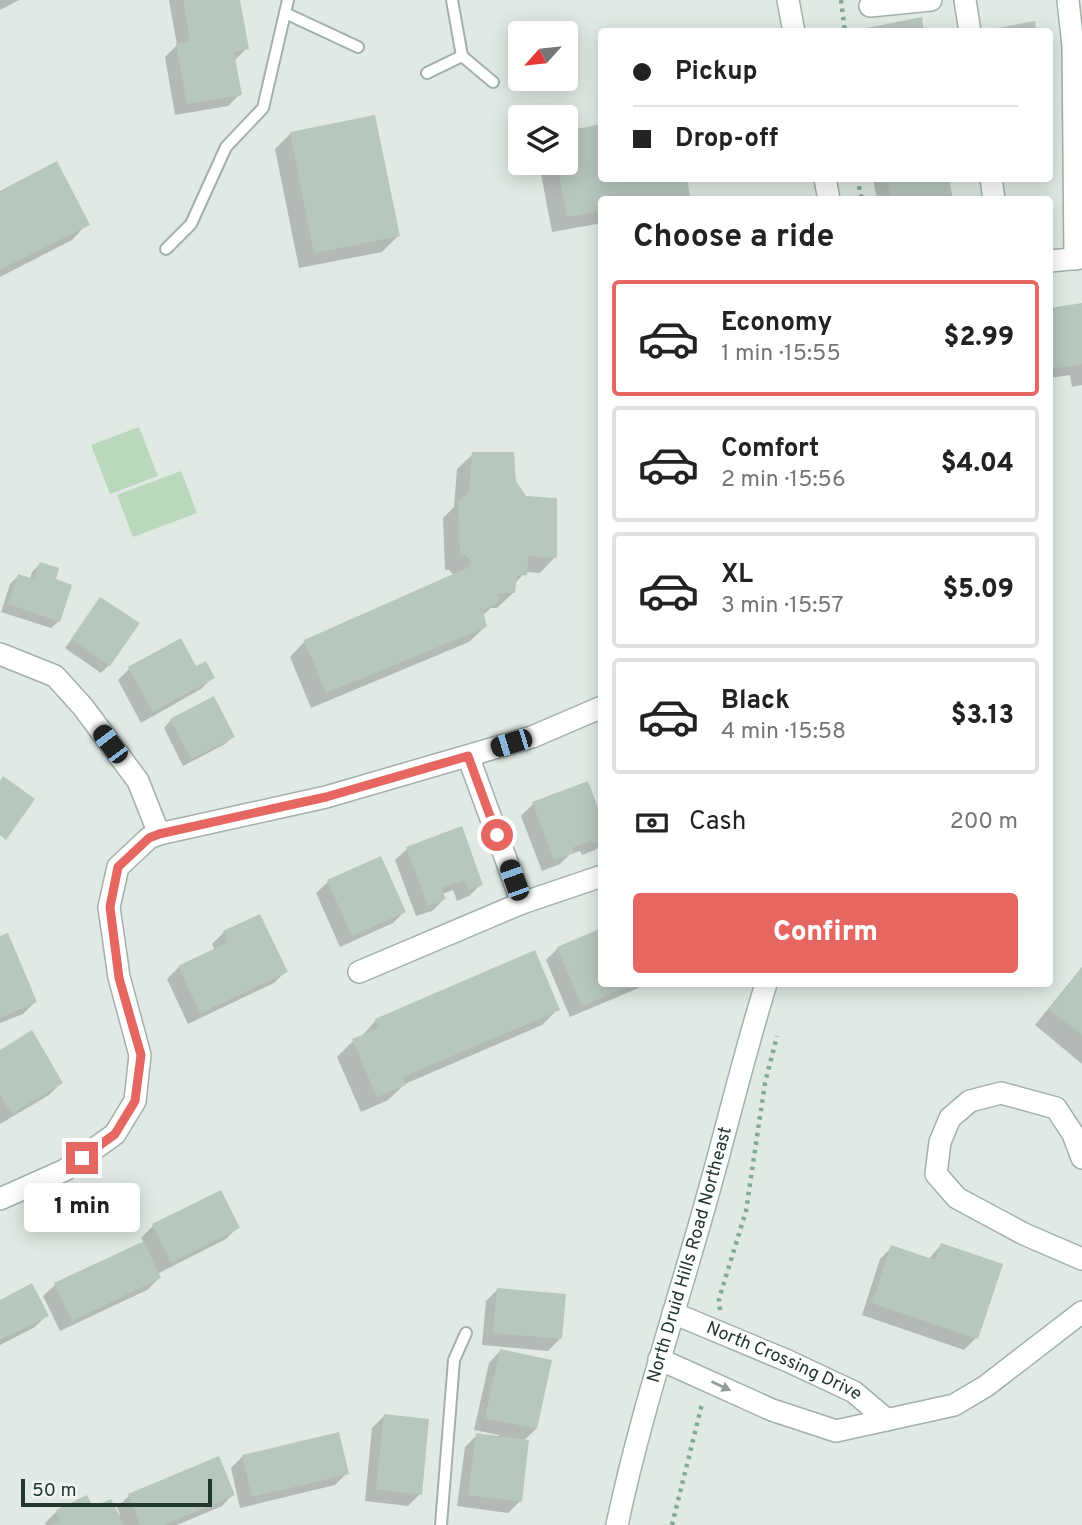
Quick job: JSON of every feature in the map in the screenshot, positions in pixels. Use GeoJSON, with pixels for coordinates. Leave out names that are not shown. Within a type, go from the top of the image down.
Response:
{"type":"FeatureCollection","features":[{"type":"Feature","properties":{"kind":"street"},"geometry":{"type":"LineString","coordinates":[[788,0],[793,28]]}},
{"type":"Feature","properties":{"kind":"street"},"geometry":{"type":"LineString","coordinates":[[870,6],[931,0]]}},
{"type":"Feature","properties":{"kind":"street"},"geometry":{"type":"LineString","coordinates":[[965,0],[969,28]]}},
{"type":"Feature","properties":{"kind":"street"},"geometry":{"type":"LineString","coordinates":[[1053,261],[1078,258],[1073,47],[1068,0]]}},
{"type":"Feature","properties":{"kind":"street"},"geometry":{"type":"LineString","coordinates":[[0,654],[55,676],[83,707],[138,781],[159,834]]}},
{"type":"Feature","properties":{"kind":"street"},"geometry":{"type":"LineString","coordinates":[[0,1199],[65,1170],[115,1134],[135,1101],[141,1055],[119,978],[110,907],[118,867],[149,838],[326,797],[532,737],[598,709]]}},
{"type":"Feature","properties":{"kind":"street"},"geometry":{"type":"LineString","coordinates":[[468,756],[522,903]]}},
{"type":"Feature","properties":{"kind":"street"},"geometry":{"type":"LineString","coordinates":[[359,972],[522,903],[598,877]]}},
{"type":"Feature","properties":{"kind":"street","name":"North Druid Hills Road Northeast"},"geometry":{"type":"LineString","coordinates":[[617,1525],[628,1472],[659,1359],[702,1217],[741,1066],[765,987]]}},
{"type":"Feature","properties":{"kind":"street"},"geometry":{"type":"LineString","coordinates":[[1082,1158],[1073,1133],[1056,1108],[1001,1093],[970,1101],[950,1118],[940,1142],[936,1174],[957,1198],[1024,1234],[1082,1259]]}},
{"type":"Feature","properties":{"kind":"street","name":"North Crossing Drive"},"geometry":{"type":"LineString","coordinates":[[659,1359],[772,1410],[836,1431],[954,1405],[986,1387],[1082,1312]]}},
{"type":"Feature","properties":{"kind":"street","name":"North Crossing Drive"},"geometry":{"type":"LineString","coordinates":[[673,1313],[854,1392],[887,1420]]}},
{"type":"Feature","properties":{"kind":"lane"},"geometry":{"type":"LineString","coordinates":[[166,249],[191,224],[226,147],[263,108],[288,0]]}},
{"type":"Feature","properties":{"kind":"lane"},"geometry":{"type":"LineString","coordinates":[[452,0],[463,56],[494,82]]}},
{"type":"Feature","properties":{"kind":"lane"},"geometry":{"type":"LineString","coordinates":[[285,13],[359,47]]}},
{"type":"Feature","properties":{"kind":"lane"},"geometry":{"type":"LineString","coordinates":[[428,73],[463,56]]}},
{"type":"Feature","properties":{"kind":"lane"},"geometry":{"type":"LineString","coordinates":[[440,1525],[454,1360],[466,1333]]}},
{"type":"Feature","properties":{"kind":"path"},"geometry":{"type":"LineString","coordinates":[[841,0],[844,28]]}},
{"type":"Feature","properties":{"kind":"path"},"geometry":{"type":"LineString","coordinates":[[720,1332],[719,1299],[747,1211],[765,1083],[778,1033]]}},
{"type":"Feature","properties":{"kind":"path"},"geometry":{"type":"LineString","coordinates":[[672,1525],[699,1413],[712,1381]]}},
{"type":"Feature","properties":{"kind":"green space"},"geometry":{"type":"Polygon","coordinates":[[[139,427],[158,476],[110,494],[91,445],[139,427]]]}},
{"type":"Feature","properties":{"kind":"green space"},"geometry":{"type":"Polygon","coordinates":[[[181,471],[197,513],[133,537],[117,495],[181,471]]]}},
{"type":"Feature","properties":{"kind":"building"},"geometry":{"type":"Polygon","coordinates":[[[183,0],[240,0],[249,49],[234,52],[242,95],[187,104],[176,44],[190,41],[183,0]]]}},
{"type":"Feature","properties":{"kind":"building"},"geometry":{"type":"Polygon","coordinates":[[[922,17],[923,28],[866,28],[922,17]]]}},
{"type":"Feature","properties":{"kind":"building"},"geometry":{"type":"Polygon","coordinates":[[[1035,21],[1036,28],[998,28],[1035,21]]]}},
{"type":"Feature","properties":{"kind":"building"},"geometry":{"type":"Polygon","coordinates":[[[375,115],[400,236],[314,253],[290,132],[375,115]]]}},
{"type":"Feature","properties":{"kind":"building"},"geometry":{"type":"Polygon","coordinates":[[[598,125],[598,182],[688,182],[690,196],[598,196],[598,212],[567,217],[559,175],[578,175],[578,129],[598,125]]]}},
{"type":"Feature","properties":{"kind":"building"},"geometry":{"type":"Polygon","coordinates":[[[57,161],[90,225],[0,270],[0,191],[57,161]]]}},
{"type":"Feature","properties":{"kind":"building"},"geometry":{"type":"Polygon","coordinates":[[[888,182],[950,182],[952,196],[890,196],[888,182]]]}},
{"type":"Feature","properties":{"kind":"building"},"geometry":{"type":"Polygon","coordinates":[[[1082,303],[1082,364],[1053,369],[1053,308],[1082,303]]]}},
{"type":"Feature","properties":{"kind":"building"},"geometry":{"type":"Polygon","coordinates":[[[472,452],[514,452],[516,481],[526,496],[557,498],[557,558],[528,556],[527,575],[517,576],[515,593],[498,593],[499,602],[483,611],[487,627],[326,693],[304,640],[469,567],[471,561],[465,555],[460,555],[458,501],[469,492],[472,452]]]}},
{"type":"Feature","properties":{"kind":"building"},"geometry":{"type":"Polygon","coordinates":[[[40,562],[59,568],[56,579],[72,585],[60,622],[8,604],[18,574],[34,579],[40,562]]]}},
{"type":"Feature","properties":{"kind":"building"},"geometry":{"type":"Polygon","coordinates":[[[100,597],[140,623],[110,666],[71,639],[100,597]]]}},
{"type":"Feature","properties":{"kind":"building"},"geometry":{"type":"Polygon","coordinates":[[[181,638],[196,666],[206,661],[215,678],[153,712],[128,667],[181,638]]]}},
{"type":"Feature","properties":{"kind":"building"},"geometry":{"type":"Polygon","coordinates":[[[214,696],[235,737],[191,759],[170,719],[214,696]]]}},
{"type":"Feature","properties":{"kind":"building"},"geometry":{"type":"Polygon","coordinates":[[[3,776],[35,799],[6,840],[0,835],[0,781],[3,776]]]}},
{"type":"Feature","properties":{"kind":"building"},"geometry":{"type":"Polygon","coordinates":[[[588,781],[598,808],[598,842],[593,844],[592,840],[572,848],[574,853],[554,860],[532,802],[588,781]]]}},
{"type":"Feature","properties":{"kind":"building"},"geometry":{"type":"Polygon","coordinates":[[[462,826],[483,885],[468,890],[465,880],[441,888],[446,899],[428,906],[406,847],[462,826]]]}},
{"type":"Feature","properties":{"kind":"building"},"geometry":{"type":"Polygon","coordinates":[[[381,856],[406,912],[352,936],[327,880],[381,856]]]}},
{"type":"Feature","properties":{"kind":"building"},"geometry":{"type":"Polygon","coordinates":[[[260,914],[288,972],[200,1013],[178,966],[228,942],[223,931],[260,914]]]}},
{"type":"Feature","properties":{"kind":"building"},"geometry":{"type":"Polygon","coordinates":[[[598,930],[598,987],[628,987],[582,1006],[557,947],[598,930]]]}},
{"type":"Feature","properties":{"kind":"building"},"geometry":{"type":"Polygon","coordinates":[[[8,933],[37,1002],[0,1018],[0,936],[8,933]]]}},
{"type":"Feature","properties":{"kind":"building"},"geometry":{"type":"Polygon","coordinates":[[[535,950],[560,1010],[403,1077],[406,1085],[377,1097],[352,1039],[379,1028],[375,1019],[535,950]]]}},
{"type":"Feature","properties":{"kind":"building"},"geometry":{"type":"Polygon","coordinates":[[[1082,968],[1082,1035],[1049,1009],[1082,968]]]}},
{"type":"Feature","properties":{"kind":"building"},"geometry":{"type":"Polygon","coordinates":[[[32,1030],[63,1083],[12,1114],[0,1095],[0,1050],[32,1030]]]}},
{"type":"Feature","properties":{"kind":"building"},"geometry":{"type":"Polygon","coordinates":[[[221,1190],[240,1228],[171,1263],[152,1224],[221,1190]]]}},
{"type":"Feature","properties":{"kind":"building"},"geometry":{"type":"Polygon","coordinates":[[[144,1241],[161,1278],[72,1321],[54,1283],[144,1241]]]}},
{"type":"Feature","properties":{"kind":"building"},"geometry":{"type":"Polygon","coordinates":[[[941,1243],[1003,1264],[978,1339],[872,1303],[891,1245],[935,1260],[941,1243]]]}},
{"type":"Feature","properties":{"kind":"building"},"geometry":{"type":"Polygon","coordinates":[[[32,1283],[49,1316],[0,1340],[0,1300],[32,1283]]]}},
{"type":"Feature","properties":{"kind":"building"},"geometry":{"type":"Polygon","coordinates":[[[497,1288],[566,1294],[562,1339],[493,1333],[497,1288]]]}},
{"type":"Feature","properties":{"kind":"building"},"geometry":{"type":"Polygon","coordinates":[[[500,1349],[552,1360],[537,1429],[485,1418],[500,1349]]]}},
{"type":"Feature","properties":{"kind":"building"},"geometry":{"type":"Polygon","coordinates":[[[384,1414],[429,1419],[422,1495],[376,1489],[384,1414]]]}},
{"type":"Feature","properties":{"kind":"building"},"geometry":{"type":"Polygon","coordinates":[[[339,1432],[349,1474],[252,1497],[242,1455],[339,1432]]]}},
{"type":"Feature","properties":{"kind":"building"},"geometry":{"type":"Polygon","coordinates":[[[476,1433],[529,1440],[522,1502],[468,1495],[476,1433]]]}},
{"type":"Feature","properties":{"kind":"building"},"geometry":{"type":"Polygon","coordinates":[[[219,1456],[235,1495],[164,1525],[141,1525],[128,1494],[219,1456]]]}},
{"type":"Feature","properties":{"kind":"building"},"geometry":{"type":"Polygon","coordinates":[[[87,1495],[93,1507],[111,1499],[124,1525],[50,1525],[60,1520],[56,1510],[87,1495]]]}},
{"type":"Feature","properties":{"kind":"route"},"geometry":{"type":"LineString","coordinates":[[82,1158],[115,1134],[135,1101],[141,1055],[119,978],[110,907],[118,867],[149,838],[326,797],[468,756],[497,835]]}}]}
